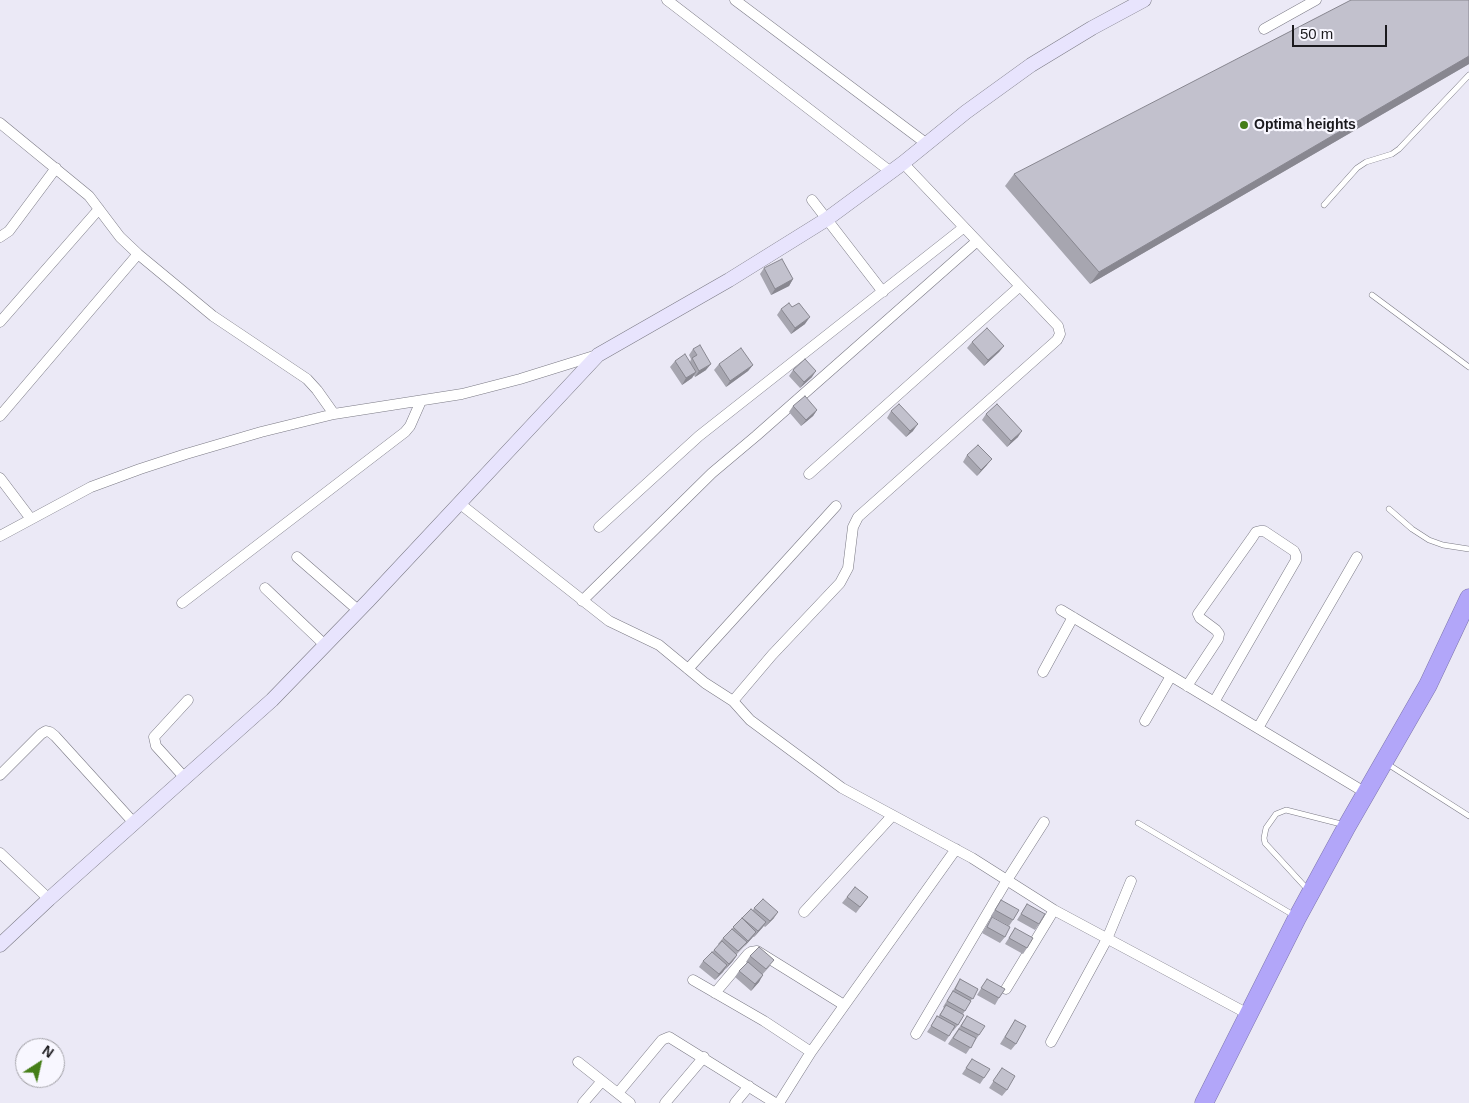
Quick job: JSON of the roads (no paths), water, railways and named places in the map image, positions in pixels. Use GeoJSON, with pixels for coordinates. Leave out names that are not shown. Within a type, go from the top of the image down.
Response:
{"type":"FeatureCollection","features":[{"type":"Feature","properties":{"kind":"highway"},"geometry":{"type":"LineString","coordinates":[[1204,1103],[1250,1015],[1297,918],[1428,684],[1469,598]]}},
{"type":"Feature","properties":{"kind":"street"},"geometry":{"type":"LineString","coordinates":[[667,0],[891,172]]}},
{"type":"Feature","properties":{"kind":"street"},"geometry":{"type":"LineString","coordinates":[[735,0],[928,144]]}},
{"type":"Feature","properties":{"kind":"street"},"geometry":{"type":"LineString","coordinates":[[0,536],[91,487],[140,469],[261,432],[334,414],[462,394],[520,379],[598,355],[729,280],[827,219],[928,144],[966,112],[1031,65],[1092,28],[1144,0]]}},
{"type":"Feature","properties":{"kind":"street"},"geometry":{"type":"LineString","coordinates":[[1264,29],[1316,0]]}},
{"type":"Feature","properties":{"kind":"street"},"geometry":{"type":"LineString","coordinates":[[0,123],[89,196],[120,237],[138,254],[213,316],[307,379],[334,414]]}},
{"type":"Feature","properties":{"kind":"street"},"geometry":{"type":"LineString","coordinates":[[733,701],[772,654],[840,583],[848,568],[853,527],[858,517],[1059,337],[1060,330],[1058,326],[902,163]]}},
{"type":"Feature","properties":{"kind":"street"},"geometry":{"type":"LineString","coordinates":[[0,237],[9,231],[56,168]]}},
{"type":"Feature","properties":{"kind":"street"},"geometry":{"type":"LineString","coordinates":[[812,200],[883,292]]}},
{"type":"Feature","properties":{"kind":"street"},"geometry":{"type":"LineString","coordinates":[[0,322],[99,209]]}},
{"type":"Feature","properties":{"kind":"street"},"geometry":{"type":"LineString","coordinates":[[599,527],[699,436],[963,228]]}},
{"type":"Feature","properties":{"kind":"street"},"geometry":{"type":"LineString","coordinates":[[582,601],[712,473],[976,242]]}},
{"type":"Feature","properties":{"kind":"street"},"geometry":{"type":"LineString","coordinates":[[0,416],[138,254]]}},
{"type":"Feature","properties":{"kind":"street"},"geometry":{"type":"LineString","coordinates":[[809,474],[1020,287]]}},
{"type":"Feature","properties":{"kind":"street"},"geometry":{"type":"LineString","coordinates":[[0,945],[272,700],[598,355]]}},
{"type":"Feature","properties":{"kind":"street"},"geometry":{"type":"LineString","coordinates":[[182,603],[404,432],[410,426],[421,401]]}},
{"type":"Feature","properties":{"kind":"street"},"geometry":{"type":"LineString","coordinates":[[0,478],[31,519]]}},
{"type":"Feature","properties":{"kind":"street"},"geometry":{"type":"LineString","coordinates":[[459,503],[582,601],[617,626],[659,645],[688,669],[733,701],[750,720],[842,788],[956,849],[1054,910],[1250,1015]]}},
{"type":"Feature","properties":{"kind":"street"},"geometry":{"type":"LineString","coordinates":[[688,669],[836,506]]}},
{"type":"Feature","properties":{"kind":"street"},"geometry":{"type":"LineString","coordinates":[[1187,686],[1218,639],[1219,634],[1200,618],[1198,614],[1256,532],[1264,531],[1294,551],[1296,560],[1214,702]]}},
{"type":"Feature","properties":{"kind":"street"},"geometry":{"type":"LineString","coordinates":[[297,557],[359,610]]}},
{"type":"Feature","properties":{"kind":"street"},"geometry":{"type":"LineString","coordinates":[[1258,728],[1357,557]]}},
{"type":"Feature","properties":{"kind":"street"},"geometry":{"type":"LineString","coordinates":[[265,588],[325,645]]}},
{"type":"Feature","properties":{"kind":"street"},"geometry":{"type":"LineString","coordinates":[[1062,610],[1366,792]]}},
{"type":"Feature","properties":{"kind":"street"},"geometry":{"type":"LineString","coordinates":[[1043,672],[1073,617]]}},
{"type":"Feature","properties":{"kind":"street"},"geometry":{"type":"LineString","coordinates":[[1145,722],[1171,676]]}},
{"type":"Feature","properties":{"kind":"street"},"geometry":{"type":"LineString","coordinates":[[185,778],[156,746],[154,737],[188,700]]}},
{"type":"Feature","properties":{"kind":"street"},"geometry":{"type":"LineString","coordinates":[[0,775],[41,734],[46,731],[50,732],[134,823]]}},
{"type":"Feature","properties":{"kind":"street"},"geometry":{"type":"LineString","coordinates":[[804,912],[892,816]]}},
{"type":"Feature","properties":{"kind":"street"},"geometry":{"type":"LineString","coordinates":[[916,1034],[1007,880],[1044,822]]}},
{"type":"Feature","properties":{"kind":"street"},"geometry":{"type":"LineString","coordinates":[[779,1103],[811,1052],[956,849]]}},
{"type":"Feature","properties":{"kind":"street"},"geometry":{"type":"LineString","coordinates":[[0,853],[49,899]]}},
{"type":"Feature","properties":{"kind":"street"},"geometry":{"type":"LineString","coordinates":[[1051,1042],[1107,939],[1131,881]]}},
{"type":"Feature","properties":{"kind":"street"},"geometry":{"type":"LineString","coordinates":[[1006,989],[1054,910]]}},
{"type":"Feature","properties":{"kind":"street"},"geometry":{"type":"LineString","coordinates":[[716,993],[748,954],[754,950],[844,1005]]}},
{"type":"Feature","properties":{"kind":"street"},"geometry":{"type":"LineString","coordinates":[[693,980],[811,1052]]}},
{"type":"Feature","properties":{"kind":"street"},"geometry":{"type":"LineString","coordinates":[[618,1094],[666,1037],[674,1038],[775,1103]]}},
{"type":"Feature","properties":{"kind":"street"},"geometry":{"type":"LineString","coordinates":[[666,1103],[704,1057]]}},
{"type":"Feature","properties":{"kind":"street"},"geometry":{"type":"LineString","coordinates":[[578,1062],[630,1103]]}},
{"type":"Feature","properties":{"kind":"street"},"geometry":{"type":"LineString","coordinates":[[583,1103],[602,1081]]}},
{"type":"Feature","properties":{"kind":"street"},"geometry":{"type":"LineString","coordinates":[[735,1103],[749,1086]]}},
{"type":"Feature","properties":{"kind":"lane"},"geometry":{"type":"LineString","coordinates":[[1324,205],[1357,168],[1366,162],[1392,154],[1399,149],[1469,75]]}},
{"type":"Feature","properties":{"kind":"lane"},"geometry":{"type":"LineString","coordinates":[[1372,295],[1469,367]]}},
{"type":"Feature","properties":{"kind":"lane"},"geometry":{"type":"LineString","coordinates":[[1389,509],[1412,529],[1429,540],[1442,545],[1469,549]]}},
{"type":"Feature","properties":{"kind":"lane"},"geometry":{"type":"LineString","coordinates":[[1384,762],[1469,816]]}},
{"type":"Feature","properties":{"kind":"lane"},"geometry":{"type":"LineString","coordinates":[[1311,893],[1265,843],[1266,828],[1276,814],[1286,810],[1347,826]]}},
{"type":"Feature","properties":{"kind":"lane"},"geometry":{"type":"LineString","coordinates":[[1138,823],[1297,918]]}},
{"type":"Feature","properties":{"kind":"place","name":"Optima heights"},"geometry":{"type":"Point","coordinates":[1244,125]}}]}
